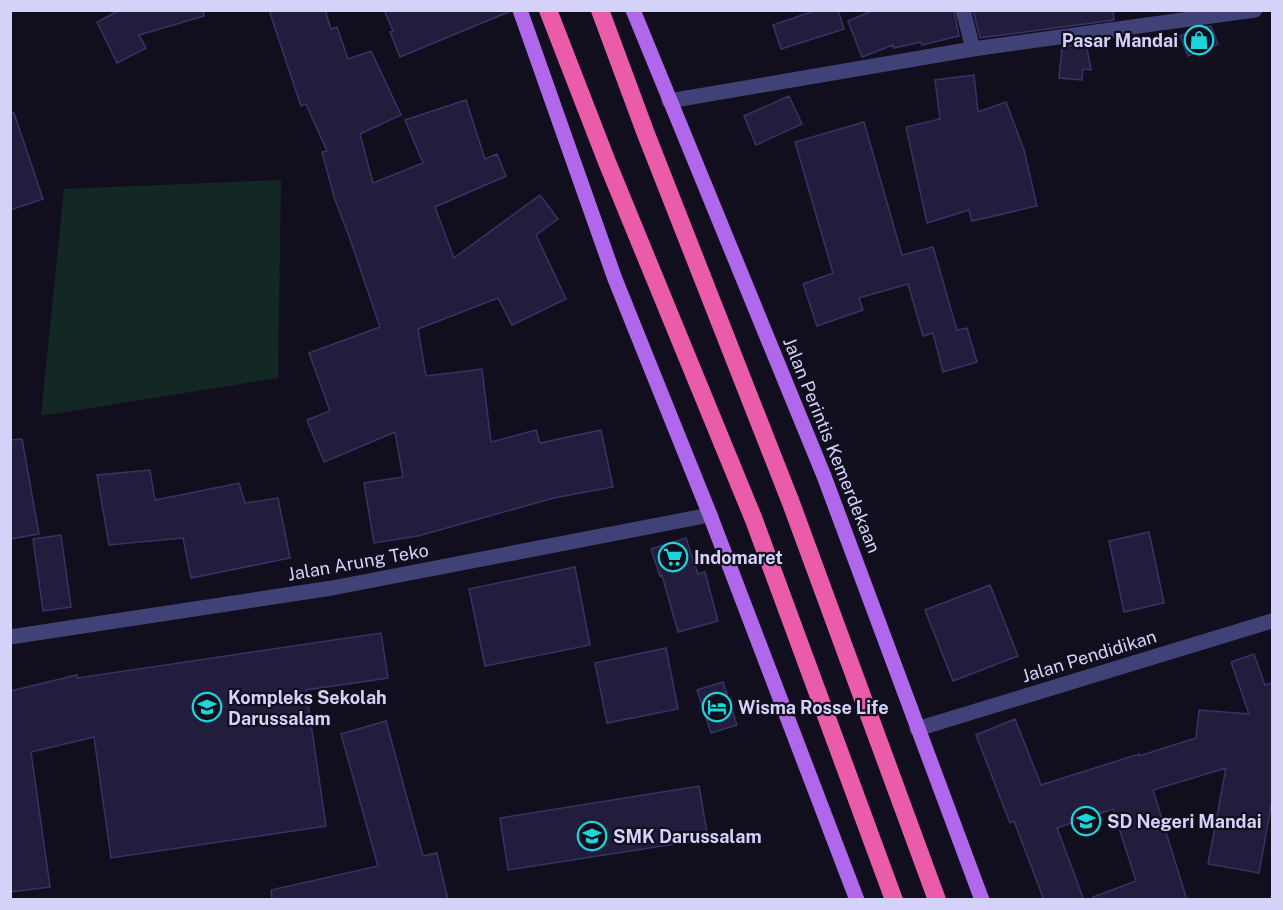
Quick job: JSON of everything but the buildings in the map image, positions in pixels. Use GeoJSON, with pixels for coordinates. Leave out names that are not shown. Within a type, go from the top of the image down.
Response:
{"type":"FeatureCollection","features":[{"type":"Feature","properties":{"kind":"highway"},"geometry":{"type":"LineString","coordinates":[[548,10],[611,172],[754,520],[894,900]]}},
{"type":"Feature","properties":{"kind":"highway"},"geometry":{"type":"LineString","coordinates":[[600,10],[650,145],[803,536],[937,900]]}},
{"type":"Feature","properties":{"kind":"main road"},"geometry":{"type":"LineString","coordinates":[[520,10],[615,279],[710,515],[857,900]]}},
{"type":"Feature","properties":{"kind":"main road","name":"Jalan Perintis Kemerdekaan"},"geometry":{"type":"LineString","coordinates":[[633,10],[824,476],[982,900]]}},
{"type":"Feature","properties":{"kind":"street"},"geometry":{"type":"LineString","coordinates":[[963,10],[973,49]]}},
{"type":"Feature","properties":{"kind":"street"},"geometry":{"type":"LineString","coordinates":[[669,100],[973,49],[1255,10]]}},
{"type":"Feature","properties":{"kind":"street","name":"Jalan Arung Teko"},"geometry":{"type":"LineString","coordinates":[[10,637],[332,588],[710,515]]}},
{"type":"Feature","properties":{"kind":"street","name":"Jalan Pendidikan"},"geometry":{"type":"LineString","coordinates":[[917,729],[1272,621]]}},
{"type":"Feature","properties":{"kind":"green space"},"geometry":{"type":"Polygon","coordinates":[[[281,180],[278,378],[41,416],[64,189],[281,180]]]}},
{"type":"Feature","properties":{"kind":"place","name":"Pasar Mandai"},"geometry":{"type":"Point","coordinates":[1199,40]}},
{"type":"Feature","properties":{"kind":"place","name":"Indomaret"},"geometry":{"type":"Point","coordinates":[673,557]}},
{"type":"Feature","properties":{"kind":"place","name":"Kompleks Sekolah Darussalam"},"geometry":{"type":"Point","coordinates":[207,707]}},
{"type":"Feature","properties":{"kind":"place","name":"Wisma Rosse Life"},"geometry":{"type":"Point","coordinates":[717,707]}},
{"type":"Feature","properties":{"kind":"place","name":"SD Negeri Mandai"},"geometry":{"type":"Point","coordinates":[1086,821]}},
{"type":"Feature","properties":{"kind":"place","name":"SMK Darussalam"},"geometry":{"type":"Point","coordinates":[592,836]}}]}
